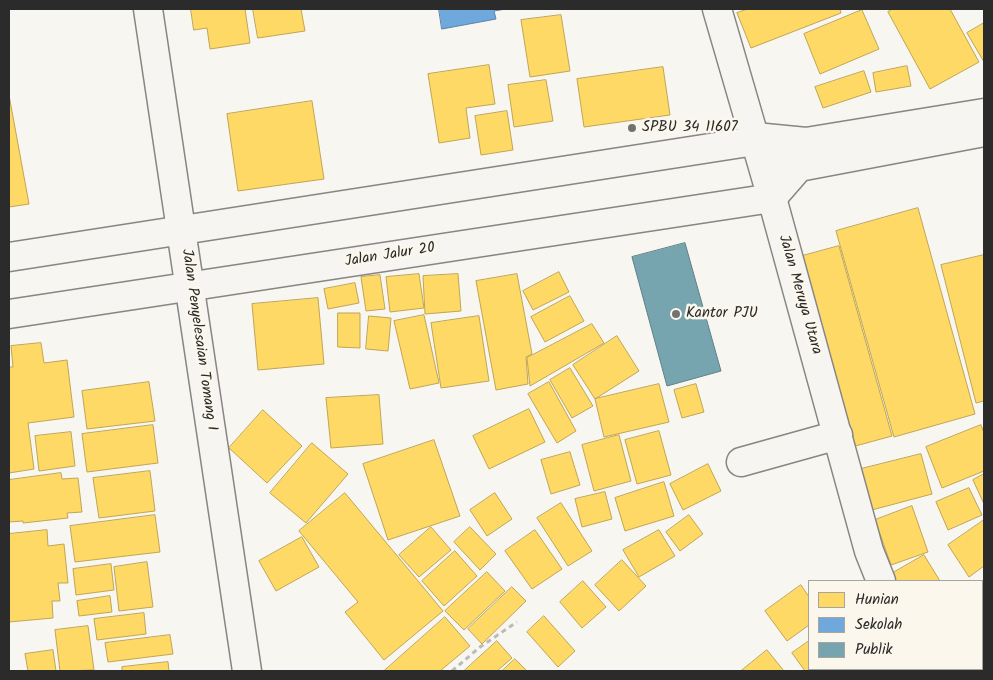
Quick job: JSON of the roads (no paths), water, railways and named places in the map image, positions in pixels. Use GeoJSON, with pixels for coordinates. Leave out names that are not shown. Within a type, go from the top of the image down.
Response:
{"type":"FeatureCollection","features":[{"type":"Feature","properties":{"kind":"street","name":"Jalan Penyelesaian Tomang I"},"geometry":{"type":"LineString","coordinates":[[148,9],[247,671]]}},
{"type":"Feature","properties":{"kind":"street","name":"Jalan Meruya Utara"},"geometry":{"type":"LineString","coordinates":[[717,9],[772,198],[869,551],[881,580]]}},
{"type":"Feature","properties":{"kind":"street"},"geometry":{"type":"LineString","coordinates":[[9,257],[754,139],[806,142],[984,113]]}},
{"type":"Feature","properties":{"kind":"street"},"geometry":{"type":"LineString","coordinates":[[772,198],[799,167],[984,132]]}},
{"type":"Feature","properties":{"kind":"street"},"geometry":{"type":"LineString","coordinates":[[754,139],[799,167]]}},
{"type":"Feature","properties":{"kind":"street","name":"Jalan Jalur 20"},"geometry":{"type":"LineString","coordinates":[[9,314],[772,198]]}},
{"type":"Feature","properties":{"kind":"street"},"geometry":{"type":"LineString","coordinates":[[741,462],[838,434]]}},
{"type":"Feature","properties":{"kind":"place","name":"SPBU 34 11607"},"geometry":{"type":"Point","coordinates":[632,128]}},
{"type":"Feature","properties":{"kind":"place","name":"Kantor PJU"},"geometry":{"type":"Point","coordinates":[676,314]}}]}
